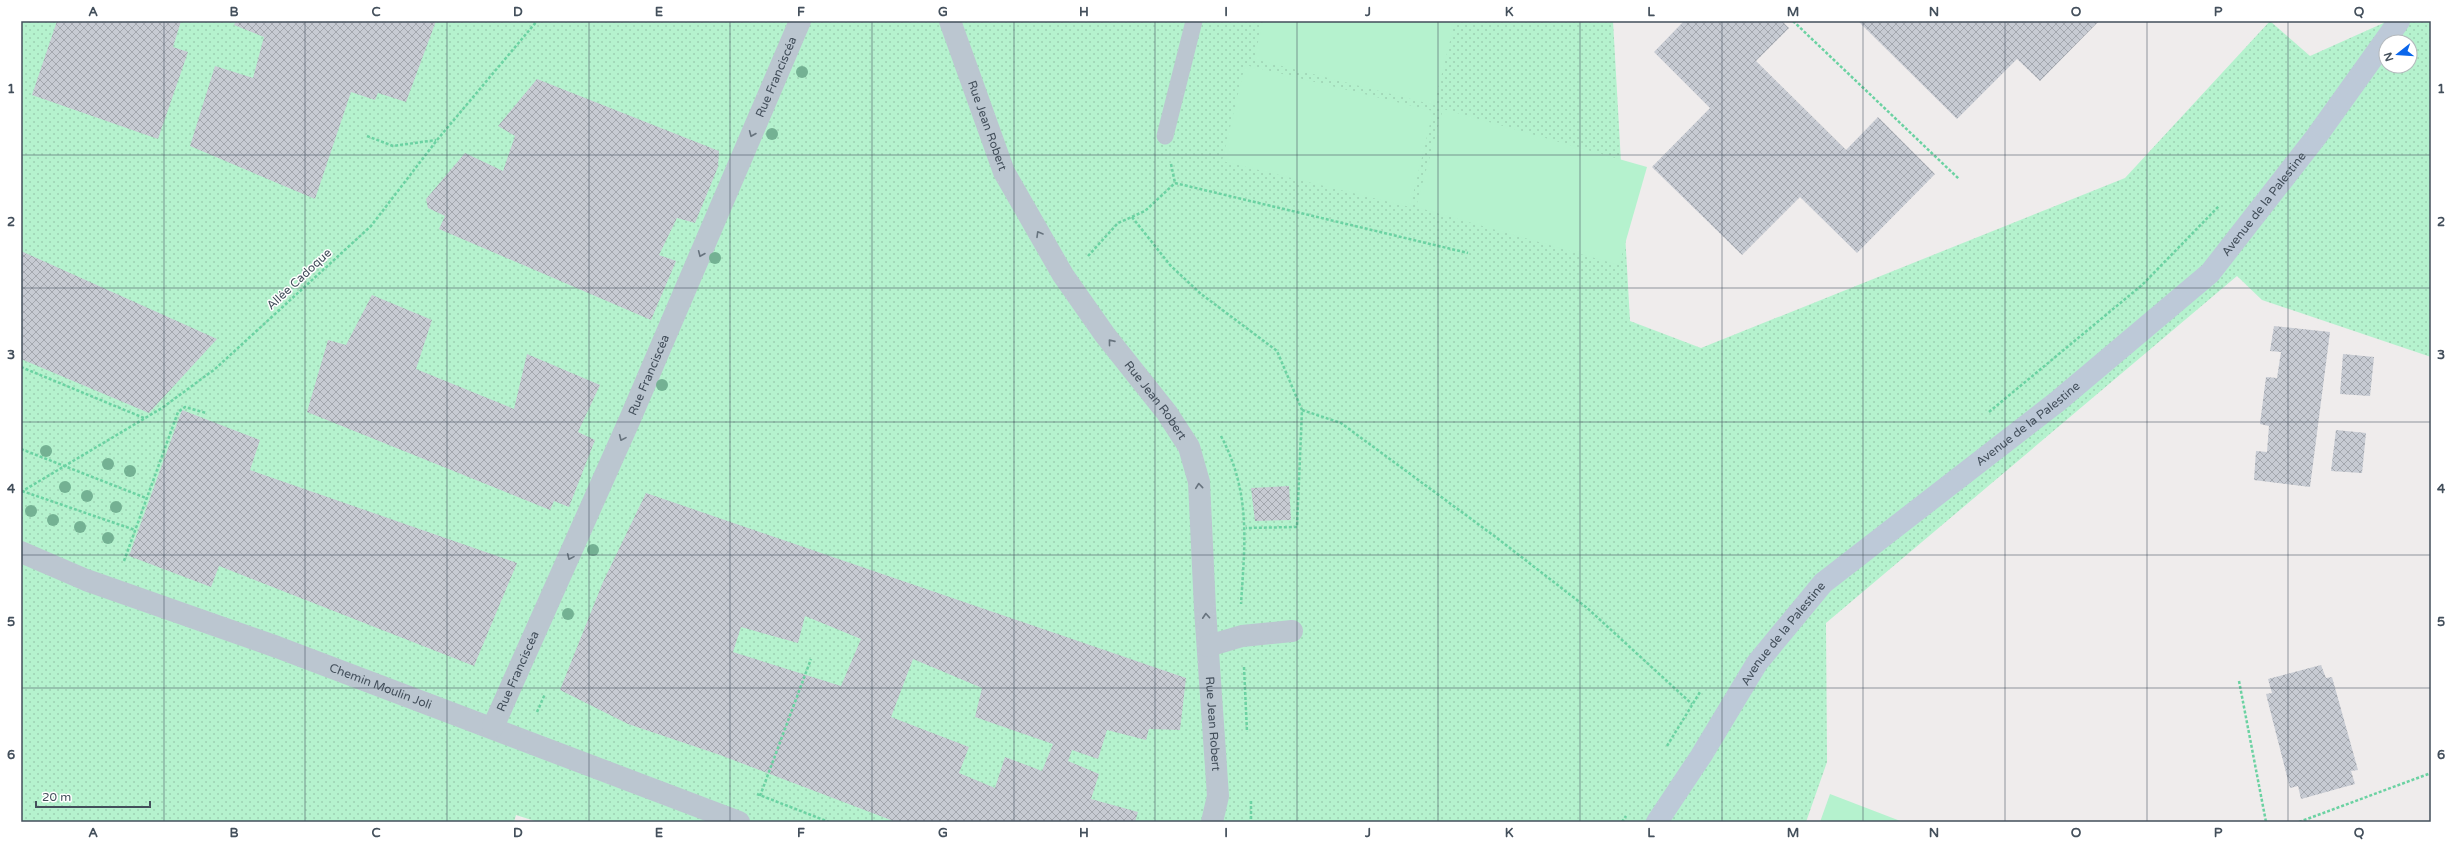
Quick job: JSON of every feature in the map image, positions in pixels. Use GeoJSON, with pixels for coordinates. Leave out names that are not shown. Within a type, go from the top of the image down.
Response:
{"type":"FeatureCollection","features":[{"type":"Feature","properties":{"kind":"main road","name":"Avenue de la Palestine"},"geometry":{"type":"LineString","coordinates":[[1657,822],[1718,728],[1757,663],[1823,583],[2058,401],[2210,273],[2316,137],[2399,21]]}},
{"type":"Feature","properties":{"kind":"street","name":"Rue Franciscéa"},"geometry":{"type":"LineString","coordinates":[[493,728],[630,419],[800,21]]}},
{"type":"Feature","properties":{"kind":"street","name":"Rue Jean Robert"},"geometry":{"type":"LineString","coordinates":[[950,21],[1004,172],[1063,275],[1105,335],[1168,413],[1189,447],[1199,482],[1218,796],[1212,822]]}},
{"type":"Feature","properties":{"kind":"street","name":"Chemin Moulin Joli"},"geometry":{"type":"LineString","coordinates":[[21,552],[86,580],[277,646],[739,822]]}},
{"type":"Feature","properties":{"kind":"street"},"geometry":{"type":"LineString","coordinates":[[1208,646],[1242,636],[1292,632]]}},
{"type":"Feature","properties":{"kind":"lane"},"geometry":{"type":"LineString","coordinates":[[1165,136],[1194,21]]}},
{"type":"Feature","properties":{"kind":"path","name":"Allée Cadoque"},"geometry":{"type":"LineString","coordinates":[[21,491],[144,418],[215,369],[371,226],[437,140],[537,21]]}},
{"type":"Feature","properties":{"kind":"path"},"geometry":{"type":"LineString","coordinates":[[1793,21],[1959,180]]}},
{"type":"Feature","properties":{"kind":"path"},"geometry":{"type":"LineString","coordinates":[[367,136],[393,146],[437,140]]}},
{"type":"Feature","properties":{"kind":"path"},"geometry":{"type":"LineString","coordinates":[[1099,244],[1118,222],[1145,211],[1175,183],[1468,253]]}},
{"type":"Feature","properties":{"kind":"path"},"geometry":{"type":"LineString","coordinates":[[1132,217],[1170,265],[1200,294],[1277,351],[1302,410],[1297,527],[1246,528]]}},
{"type":"Feature","properties":{"kind":"path"},"geometry":{"type":"LineString","coordinates":[[21,367],[144,418]]}},
{"type":"Feature","properties":{"kind":"path"},"geometry":{"type":"LineString","coordinates":[[124,561],[178,412],[185,406],[206,413]]}},
{"type":"Feature","properties":{"kind":"path"},"geometry":{"type":"LineString","coordinates":[[1302,410],[1341,423],[1497,538],[1586,607],[1718,728]]}},
{"type":"Feature","properties":{"kind":"path"},"geometry":{"type":"LineString","coordinates":[[21,449],[146,498]]}},
{"type":"Feature","properties":{"kind":"path"},"geometry":{"type":"LineString","coordinates":[[21,491],[135,530]]}},
{"type":"Feature","properties":{"kind":"path"},"geometry":{"type":"LineString","coordinates":[[760,796],[812,659]]}},
{"type":"Feature","properties":{"kind":"path"},"geometry":{"type":"LineString","coordinates":[[2238,681],[2266,822]]}},
{"type":"Feature","properties":{"kind":"path"},"geometry":{"type":"LineString","coordinates":[[2299,822],[2307,821],[2431,773]]}},
{"type":"Feature","properties":{"kind":"green space"},"geometry":{"type":"Polygon","coordinates":[[[21,21],[1613,21],[1630,321],[1701,348],[2125,178],[2270,21],[2310,56],[2388,21],[2431,21],[2431,357],[2262,300],[2237,276],[1826,623],[1827,762],[1806,822],[538,822],[516,815],[514,822],[21,822],[21,21]]]}},
{"type":"Feature","properties":{"kind":"green space"},"geometry":{"type":"Polygon","coordinates":[[[1263,21],[1455,21],[1434,105],[1254,59],[1263,21]]]}},
{"type":"Feature","properties":{"kind":"green space"},"geometry":{"type":"Polygon","coordinates":[[[1245,65],[1433,111],[1410,207],[1222,161],[1245,65]]]}},
{"type":"Feature","properties":{"kind":"green space"},"geometry":{"type":"Polygon","coordinates":[[[1443,109],[1647,167],[1619,265],[1416,207],[1443,109]]]}},
{"type":"Feature","properties":{"kind":"green space"},"geometry":{"type":"Polygon","coordinates":[[[1830,794],[1903,822],[1820,822],[1830,794]]]}},
{"type":"Feature","properties":{"kind":"building"},"geometry":{"type":"Polygon","coordinates":[[[57,21],[181,21],[173,47],[188,52],[158,139],[32,95],[57,21]]]}},
{"type":"Feature","properties":{"kind":"building"},"geometry":{"type":"Polygon","coordinates":[[[236,21],[436,21],[406,102],[378,93],[375,100],[351,92],[315,199],[190,146],[215,66],[253,78],[264,37],[234,25],[236,21]]]}},
{"type":"Feature","properties":{"kind":"building"},"geometry":{"type":"Polygon","coordinates":[[[1684,21],[1782,21],[1789,28],[1756,61],[1846,150],[1878,117],[1935,174],[1857,253],[1800,197],[1742,255],[1652,167],[1710,108],[1654,52],[1684,21]]]}},
{"type":"Feature","properties":{"kind":"building"},"geometry":{"type":"Polygon","coordinates":[[[1858,21],[2099,21],[2040,81],[2017,59],[1957,119],[1858,21]]]}},
{"type":"Feature","properties":{"kind":"building"},"geometry":{"type":"Polygon","coordinates":[[[537,79],[719,151],[718,167],[695,223],[677,218],[659,255],[676,261],[651,320],[439,229],[445,216],[428,208],[426,199],[465,153],[503,171],[515,136],[498,126],[537,79]]]}},
{"type":"Feature","properties":{"kind":"building"},"geometry":{"type":"Polygon","coordinates":[[[21,251],[217,339],[149,413],[21,359],[21,251]]]}},
{"type":"Feature","properties":{"kind":"building"},"geometry":{"type":"Polygon","coordinates":[[[372,295],[432,320],[416,369],[514,409],[527,354],[600,385],[578,432],[595,440],[569,507],[554,501],[550,510],[307,412],[328,340],[346,345],[372,295]]]}},
{"type":"Feature","properties":{"kind":"building"},"geometry":{"type":"Polygon","coordinates":[[[2274,326],[2330,332],[2310,487],[2254,480],[2256,451],[2267,452],[2269,426],[2260,424],[2266,377],[2277,378],[2281,352],[2270,351],[2274,326]]]}},
{"type":"Feature","properties":{"kind":"building"},"geometry":{"type":"Polygon","coordinates":[[[2343,354],[2374,357],[2370,396],[2340,394],[2343,354]]]}},
{"type":"Feature","properties":{"kind":"building"},"geometry":{"type":"Polygon","coordinates":[[[182,410],[260,440],[250,470],[517,563],[474,666],[219,566],[211,587],[129,556],[182,410]]]}},
{"type":"Feature","properties":{"kind":"building"},"geometry":{"type":"Polygon","coordinates":[[[2336,430],[2366,433],[2362,473],[2331,471],[2336,430]]]}},
{"type":"Feature","properties":{"kind":"building"},"geometry":{"type":"Polygon","coordinates":[[[1289,486],[1291,520],[1255,521],[1251,488],[1289,486]]]}},
{"type":"Feature","properties":{"kind":"building"},"geometry":{"type":"Polygon","coordinates":[[[646,493],[1186,678],[1180,730],[1149,729],[1146,740],[1107,730],[1098,759],[1072,750],[1068,761],[1099,774],[1091,799],[1138,812],[1135,822],[896,822],[720,755],[628,724],[560,690],[603,582],[646,493]],[[805,616],[798,643],[741,627],[733,652],[841,686],[861,639],[805,616]],[[913,659],[891,717],[969,747],[959,773],[995,788],[1005,757],[1042,771],[1053,744],[975,717],[982,688],[913,659]]]}},
{"type":"Feature","properties":{"kind":"building"},"geometry":{"type":"Polygon","coordinates":[[[2321,665],[2326,678],[2332,677],[2358,770],[2351,771],[2355,784],[2301,799],[2298,786],[2290,788],[2266,694],[2272,693],[2268,679],[2321,665]]]}}]}
